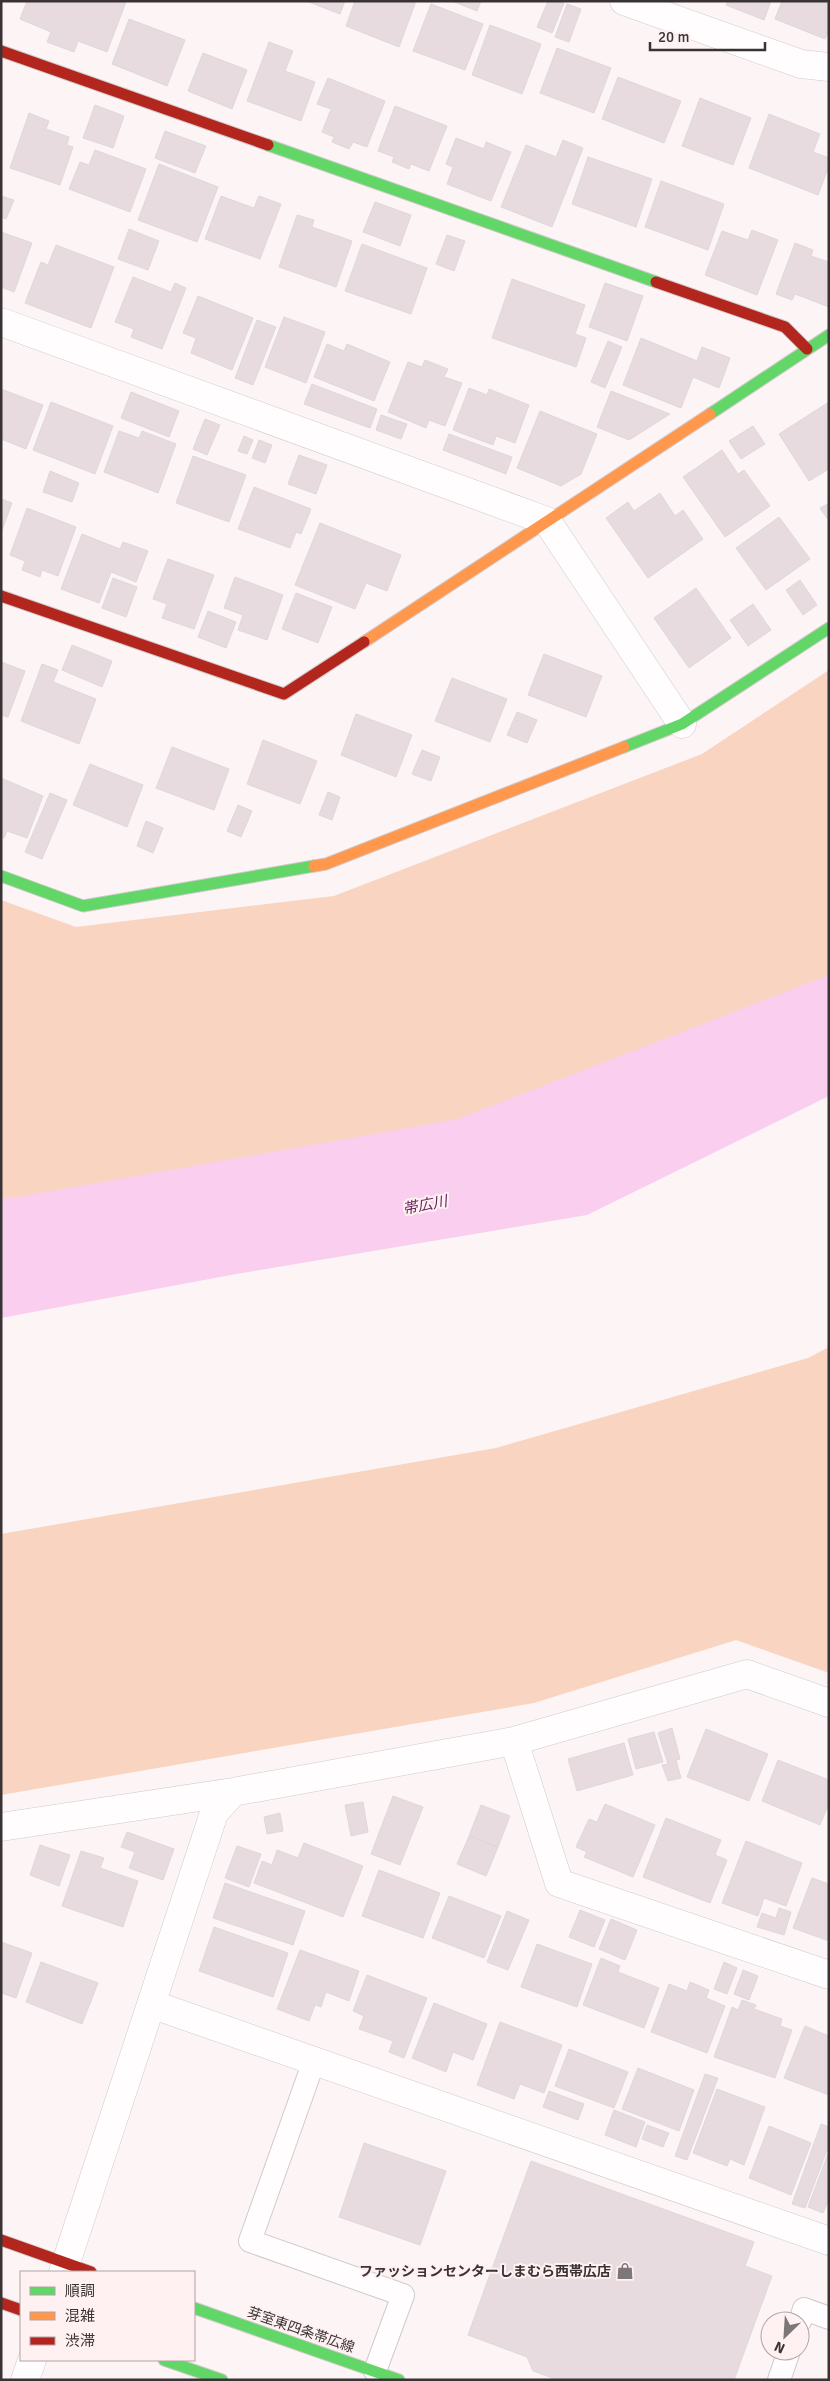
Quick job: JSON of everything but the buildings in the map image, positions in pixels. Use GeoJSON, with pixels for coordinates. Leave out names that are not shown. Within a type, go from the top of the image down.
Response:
{"type":"FeatureCollection","features":[{"type":"Feature","properties":{"kind":"street"},"geometry":{"type":"LineString","coordinates":[[624,1],[801,64],[829,67]]}},
{"type":"Feature","properties":{"kind":"street"},"geometry":{"type":"LineString","coordinates":[[1,51],[785,327],[807,349]]}},
{"type":"Feature","properties":{"kind":"street"},"geometry":{"type":"LineString","coordinates":[[1,322],[547,521],[682,724]]}},
{"type":"Feature","properties":{"kind":"street"},"geometry":{"type":"LineString","coordinates":[[1,596],[284,694],[829,335]]}},
{"type":"Feature","properties":{"kind":"street"},"geometry":{"type":"LineString","coordinates":[[1,876],[83,906],[326,864],[682,724],[829,628]]}},
{"type":"Feature","properties":{"kind":"street"},"geometry":{"type":"LineString","coordinates":[[1,1827],[233,1792],[514,1741],[747,1674],[829,1703]]}},
{"type":"Feature","properties":{"kind":"street"},"geometry":{"type":"LineString","coordinates":[[514,1741],[559,1882],[829,1975]]}},
{"type":"Feature","properties":{"kind":"street"},"geometry":{"type":"LineString","coordinates":[[1,2240],[73,2269],[151,2004],[214,1813],[233,1792]]}},
{"type":"Feature","properties":{"kind":"street"},"geometry":{"type":"LineString","coordinates":[[151,2004],[829,2241]]}},
{"type":"Feature","properties":{"kind":"street"},"geometry":{"type":"LineString","coordinates":[[1,2303],[20,2310]]}},
{"type":"Feature","properties":{"kind":"street","name":"芽室東四条帯広線"},"geometry":{"type":"LineString","coordinates":[[195,2308],[399,2380]]}},
{"type":"Feature","properties":{"kind":"street"},"geometry":{"type":"LineString","coordinates":[[25,2380],[32,2361]]}},
{"type":"Feature","properties":{"kind":"street"},"geometry":{"type":"LineString","coordinates":[[167,2361],[222,2380]]}},
{"type":"Feature","properties":{"kind":"lane"},"geometry":{"type":"LineString","coordinates":[[314,2061],[250,2240],[403,2295],[375,2371]]}},
{"type":"Feature","properties":{"kind":"lane"},"geometry":{"type":"LineString","coordinates":[[810,2311],[829,2318]]}},
{"type":"Feature","properties":{"kind":"lane"},"geometry":{"type":"LineString","coordinates":[[779,2380],[786,2361]]}},
{"type":"Feature","properties":{"kind":"shaded area"},"geometry":{"type":"Polygon","coordinates":[[[829,670],[829,1007],[522,1130],[1,1233],[1,900],[76,927],[334,896],[702,754],[829,670]]]}},
{"type":"Feature","properties":{"kind":"shaded area"},"geometry":{"type":"Polygon","coordinates":[[[829,1347],[829,1673],[736,1640],[534,1703],[1,1795],[1,1534],[496,1448],[808,1358],[829,1347]]]}},
{"type":"Feature","properties":{"kind":"water","name":"帯広川"},"geometry":{"type":"Polygon","coordinates":[[[829,975],[829,1096],[587,1215],[236,1274],[1,1318],[1,1198],[18,1197],[458,1119],[829,975]]]}},
{"type":"Feature","properties":{"kind":"traffic: fast"},"geometry":{"type":"LineString","coordinates":[[268,145],[656,282]]}},
{"type":"Feature","properties":{"kind":"traffic: fast"},"geometry":{"type":"LineString","coordinates":[[710,414],[829,335]]}},
{"type":"Feature","properties":{"kind":"traffic: fast"},"geometry":{"type":"LineString","coordinates":[[624,747],[682,724],[829,628]]}},
{"type":"Feature","properties":{"kind":"traffic: fast"},"geometry":{"type":"LineString","coordinates":[[1,876],[83,906],[314,866]]}},
{"type":"Feature","properties":{"kind":"traffic: fast"},"geometry":{"type":"LineString","coordinates":[[195,2308],[399,2380]]}},
{"type":"Feature","properties":{"kind":"traffic: fast"},"geometry":{"type":"LineString","coordinates":[[167,2361],[222,2380]]}},
{"type":"Feature","properties":{"kind":"traffic: slow"},"geometry":{"type":"LineString","coordinates":[[364,642],[710,414]]}},
{"type":"Feature","properties":{"kind":"traffic: slow"},"geometry":{"type":"LineString","coordinates":[[314,866],[326,864],[624,747]]}},
{"type":"Feature","properties":{"kind":"traffic: jam"},"geometry":{"type":"LineString","coordinates":[[1,51],[268,145]]}},
{"type":"Feature","properties":{"kind":"traffic: jam"},"geometry":{"type":"LineString","coordinates":[[656,282],[785,327],[807,349]]}},
{"type":"Feature","properties":{"kind":"traffic: jam"},"geometry":{"type":"LineString","coordinates":[[1,596],[284,694],[364,642]]}},
{"type":"Feature","properties":{"kind":"traffic: jam"},"geometry":{"type":"LineString","coordinates":[[1,2240],[88,2271]]}},
{"type":"Feature","properties":{"kind":"traffic: jam"},"geometry":{"type":"LineString","coordinates":[[1,2303],[20,2310]]}},
{"type":"Feature","properties":{"kind":"place","name":"ファッションセンターしまむら西帯広店"},"geometry":{"type":"Point","coordinates":[625,2271]}}]}
